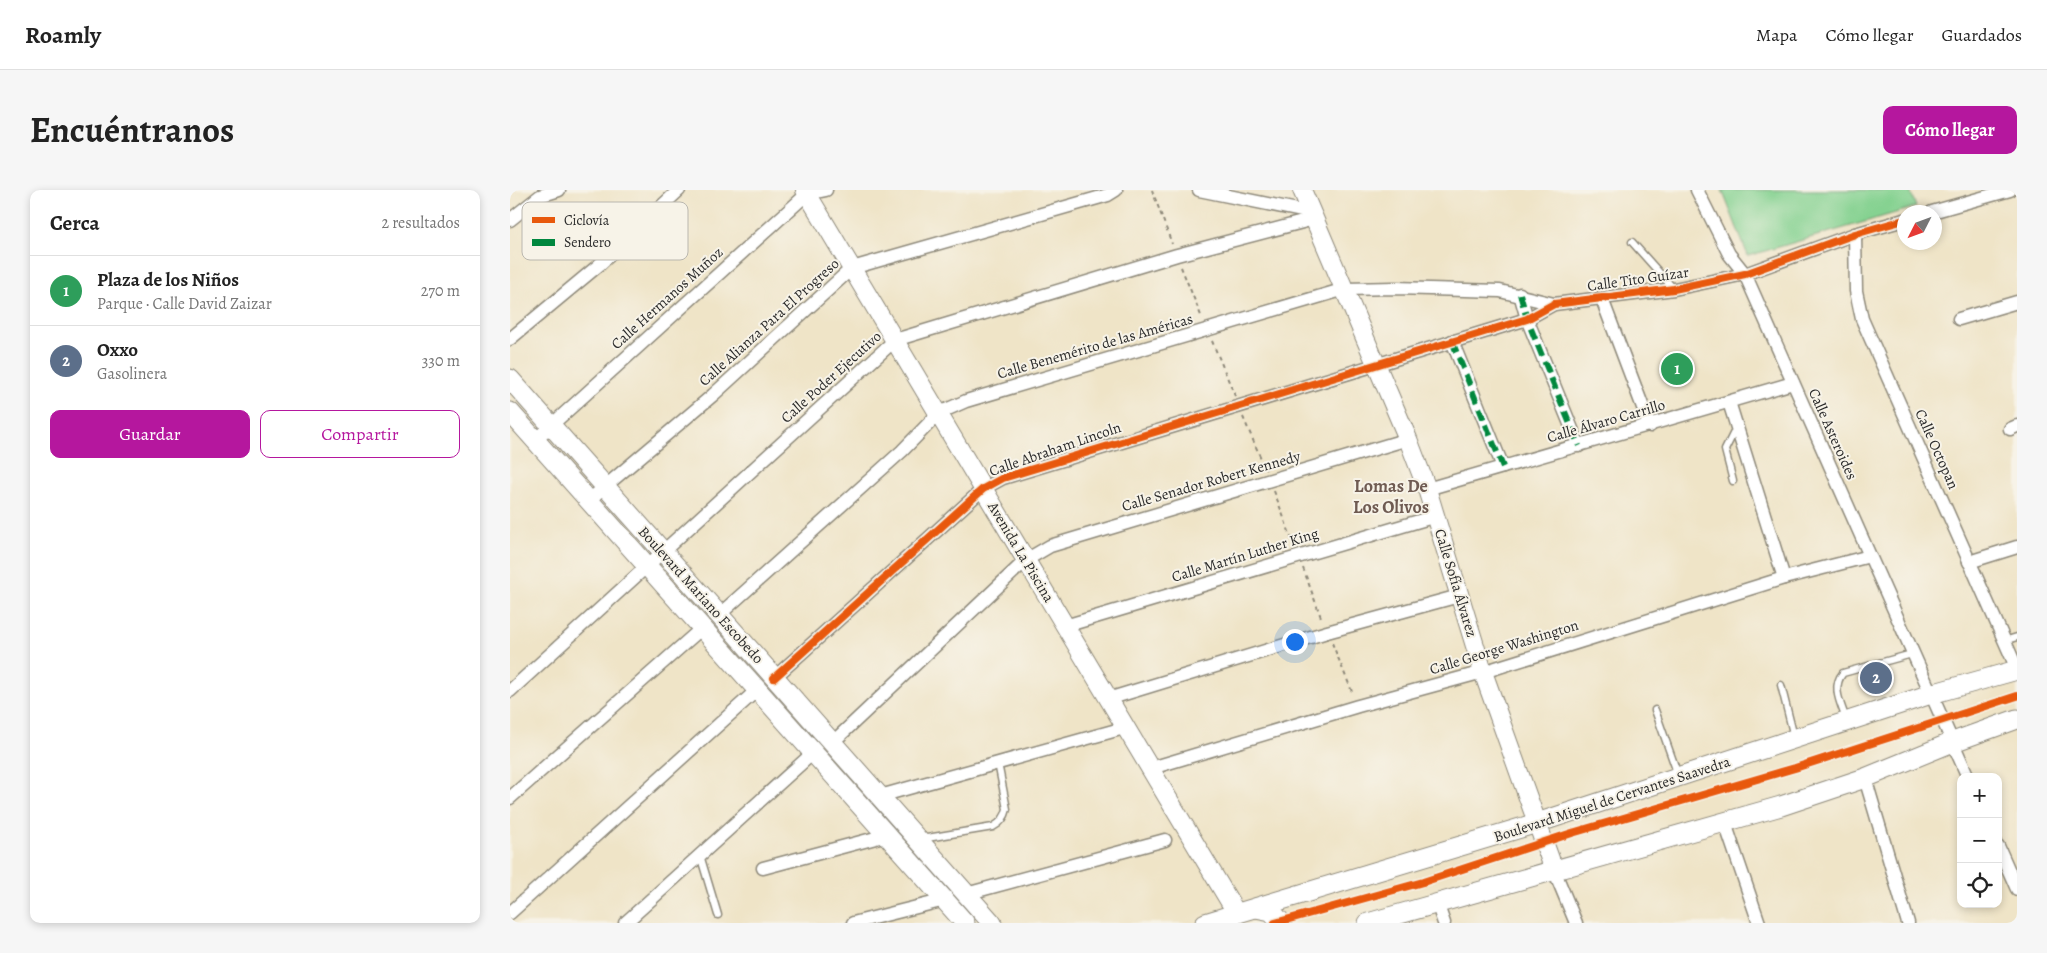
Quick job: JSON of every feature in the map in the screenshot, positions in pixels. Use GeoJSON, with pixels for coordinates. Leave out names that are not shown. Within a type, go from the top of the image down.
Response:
{"type":"FeatureCollection","features":[{"type":"Feature","properties":{"kind":"main road","name":"Boulevard Mariano Escobedo"},"geometry":{"type":"LineString","coordinates":[[510,379],[662,553],[992,923]]}},
{"type":"Feature","properties":{"kind":"main road","name":"Boulevard Mariano Escobedo"},"geometry":{"type":"LineString","coordinates":[[511,417],[535,440],[965,923]]}},
{"type":"Feature","properties":{"kind":"main road","name":"Boulevard Miguel de Cervantes Saavedra"},"geometry":{"type":"LineString","coordinates":[[1205,923],[1537,823],[1931,694],[2017,670]]}},
{"type":"Feature","properties":{"kind":"main road"},"geometry":{"type":"LineString","coordinates":[[1368,923],[1725,823],[1865,778],[1953,742],[2017,719]]}},
{"type":"Feature","properties":{"kind":"main road"},"geometry":{"type":"LineString","coordinates":[[1256,908],[1271,911],[1282,923]]}},
{"type":"Feature","properties":{"kind":"street"},"geometry":{"type":"LineString","coordinates":[[532,202],[540,196],[559,190]]}},
{"type":"Feature","properties":{"kind":"street"},"geometry":{"type":"LineString","coordinates":[[666,202],[679,190]]}},
{"type":"Feature","properties":{"kind":"street"},"geometry":{"type":"LineString","coordinates":[[806,192],[826,190]]}},
{"type":"Feature","properties":{"kind":"street","name":"Calle Alianza Para El Progreso"},"geometry":{"type":"LineString","coordinates":[[588,501],[713,395],[852,268],[1108,195],[1116,190]]}},
{"type":"Feature","properties":{"kind":"street"},"geometry":{"type":"LineString","coordinates":[[1199,190],[1313,216]]}},
{"type":"Feature","properties":{"kind":"street","name":"Calle Sofía Álvarez"},"geometry":{"type":"LineString","coordinates":[[1302,190],[1427,489],[1484,672],[1554,870]]}},
{"type":"Feature","properties":{"kind":"street","name":"Calle Asteroides"},"geometry":{"type":"LineString","coordinates":[[1697,190],[1729,254],[1745,274],[1966,773]]}},
{"type":"Feature","properties":{"kind":"street"},"geometry":{"type":"LineString","coordinates":[[1942,209],[2010,190]]}},
{"type":"Feature","properties":{"kind":"street","name":"Avenida La Piscina"},"geometry":{"type":"LineString","coordinates":[[806,192],[939,413],[1148,769],[1237,914]]}},
{"type":"Feature","properties":{"kind":"street","name":"Calle Hermanos Muñoz"},"geometry":{"type":"LineString","coordinates":[[535,440],[806,192]]}},
{"type":"Feature","properties":{"kind":"street"},"geometry":{"type":"LineString","coordinates":[[510,220],[522,210]]}},
{"type":"Feature","properties":{"kind":"street","name":"Calle Poder Ejecutivo"},"geometry":{"type":"LineString","coordinates":[[510,691],[895,340],[1313,216]]}},
{"type":"Feature","properties":{"kind":"street","name":"Calle Tito Guízar"},"geometry":{"type":"LineString","coordinates":[[1376,365],[1527,319],[1554,304],[1674,289],[1745,274],[1855,234],[1897,222]]}},
{"type":"Feature","properties":{"kind":"street","name":"Calle Octopan"},"geometry":{"type":"LineString","coordinates":[[1855,234],[1856,291],[1862,319],[2017,670]]}},
{"type":"Feature","properties":{"kind":"street"},"geometry":{"type":"LineString","coordinates":[[510,339],[604,260]]}},
{"type":"Feature","properties":{"kind":"street","name":"Calle Benemérito de las Américas"},"geometry":{"type":"LineString","coordinates":[[719,616],[902,451],[939,413],[966,401],[1345,289],[1395,288],[1500,291],[1520,294],[1554,304]]}},
{"type":"Feature","properties":{"kind":"street"},"geometry":{"type":"LineString","coordinates":[[1520,294],[1527,319],[1579,446]]}},
{"type":"Feature","properties":{"kind":"street"},"geometry":{"type":"LineString","coordinates":[[1602,299],[1650,426]]}},
{"type":"Feature","properties":{"kind":"street"},"geometry":{"type":"LineString","coordinates":[[1959,319],[2017,302]]}},
{"type":"Feature","properties":{"kind":"street"},"geometry":{"type":"LineString","coordinates":[[1452,341],[1503,467]]}},
{"type":"Feature","properties":{"kind":"street","name":"Calle Abraham Lincoln"},"geometry":{"type":"LineString","coordinates":[[774,678],[983,489],[1004,478],[1376,365]]}},
{"type":"Feature","properties":{"kind":"street","name":"Calle Álvaro Carrillo"},"geometry":{"type":"LineString","coordinates":[[1427,489],[1650,426],[1793,383]]}},
{"type":"Feature","properties":{"kind":"street"},"geometry":{"type":"LineString","coordinates":[[1729,402],[1784,578]]}},
{"type":"Feature","properties":{"kind":"street","name":"Calle Senador Robert Kennedy"},"geometry":{"type":"LineString","coordinates":[[832,743],[1026,560],[1050,546],[1080,535],[1408,440]]}},
{"type":"Feature","properties":{"kind":"street","name":"Calle Martín Luther King"},"geometry":{"type":"LineString","coordinates":[[1065,626],[1436,516]]}},
{"type":"Feature","properties":{"kind":"street"},"geometry":{"type":"LineString","coordinates":[[1969,562],[2017,547]]}},
{"type":"Feature","properties":{"kind":"street","name":"Calle George Washington"},"geometry":{"type":"LineString","coordinates":[[1148,769],[1358,706],[1484,672],[1784,578],[1870,556]]}},
{"type":"Feature","properties":{"kind":"street"},"geometry":{"type":"LineString","coordinates":[[1108,699],[1327,632],[1459,596]]}},
{"type":"Feature","properties":{"kind":"street"},"geometry":{"type":"LineString","coordinates":[[510,798],[702,628]]}},
{"type":"Feature","properties":{"kind":"street"},"geometry":{"type":"LineString","coordinates":[[510,913],[757,690]]}},
{"type":"Feature","properties":{"kind":"street"},"geometry":{"type":"LineString","coordinates":[[880,796],[1124,728]]}},
{"type":"Feature","properties":{"kind":"street"},"geometry":{"type":"LineString","coordinates":[[625,923],[814,752]]}},
{"type":"Feature","properties":{"kind":"street"},"geometry":{"type":"LineString","coordinates":[[1865,778],[1908,923]]}},
{"type":"Feature","properties":{"kind":"street"},"geometry":{"type":"LineString","coordinates":[[1725,823],[1759,923]]}},
{"type":"Feature","properties":{"kind":"street"},"geometry":{"type":"LineString","coordinates":[[763,868],[887,835]]}},
{"type":"Feature","properties":{"kind":"street"},"geometry":{"type":"LineString","coordinates":[[966,894],[1165,840]]}},
{"type":"Feature","properties":{"kind":"street"},"geometry":{"type":"LineString","coordinates":[[2002,855],[2017,889]]}},
{"type":"Feature","properties":{"kind":"street"},"geometry":{"type":"LineString","coordinates":[[1554,870],[1576,923]]}},
{"type":"Feature","properties":{"kind":"street"},"geometry":{"type":"LineString","coordinates":[[853,923],[945,900]]}},
{"type":"Feature","properties":{"kind":"street"},"geometry":{"type":"LineString","coordinates":[[1437,903],[1444,923]]}},
{"type":"Feature","properties":{"kind":"lane"},"geometry":{"type":"LineString","coordinates":[[1632,242],[1674,289]]}},
{"type":"Feature","properties":{"kind":"lane"},"geometry":{"type":"LineString","coordinates":[[1733,481],[1725,450],[1737,427]]}},
{"type":"Feature","properties":{"kind":"lane"},"geometry":{"type":"LineString","coordinates":[[2004,641],[2017,636]]}},
{"type":"Feature","properties":{"kind":"lane"},"geometry":{"type":"LineString","coordinates":[[1847,723],[1836,688],[1843,673],[1912,654]]}},
{"type":"Feature","properties":{"kind":"lane"},"geometry":{"type":"LineString","coordinates":[[1781,685],[1794,740]]}},
{"type":"Feature","properties":{"kind":"lane"},"geometry":{"type":"LineString","coordinates":[[1655,710],[1679,778]]}},
{"type":"Feature","properties":{"kind":"lane"},"geometry":{"type":"LineString","coordinates":[[918,840],[993,827],[1000,823],[1007,809],[998,763]]}},
{"type":"Feature","properties":{"kind":"lane"},"geometry":{"type":"LineString","coordinates":[[700,855],[718,915]]}},
{"type":"Feature","properties":{"kind":"path"},"geometry":{"type":"LineString","coordinates":[[1152,190],[1177,255]]}},
{"type":"Feature","properties":{"kind":"green space"},"geometry":{"type":"Polygon","coordinates":[[[1722,190],[1910,190],[1915,205],[1897,205],[1897,213],[1748,256],[1722,190]]]}},
{"type":"Feature","properties":{"kind":"marked path"},"geometry":{"type":"LineString","coordinates":[[1520,294],[1527,319],[1579,446]]}},
{"type":"Feature","properties":{"kind":"marked path"},"geometry":{"type":"LineString","coordinates":[[1452,341],[1503,467]]}},
{"type":"Feature","properties":{"kind":"cycle path"},"geometry":{"type":"LineString","coordinates":[[774,678],[983,489],[1003,478],[1527,319],[1554,304],[1674,289],[1745,274],[1855,234],[1897,222]]}},
{"type":"Feature","properties":{"kind":"cycle path"},"geometry":{"type":"LineString","coordinates":[[1275,923],[1423,882],[1572,833],[1795,768],[2017,696]]}},
{"type":"Feature","properties":{"kind":"place","name":"Plaza de los Niños"},"geometry":{"type":"Point","coordinates":[1677,369]}},
{"type":"Feature","properties":{"kind":"place","name":"Oxxo"},"geometry":{"type":"Point","coordinates":[1876,678]}},
{"type":"Feature","properties":{"kind":"district","name":"Lomas De Los Olivos"},"geometry":{"type":"Point","coordinates":[1391,496]}}]}
